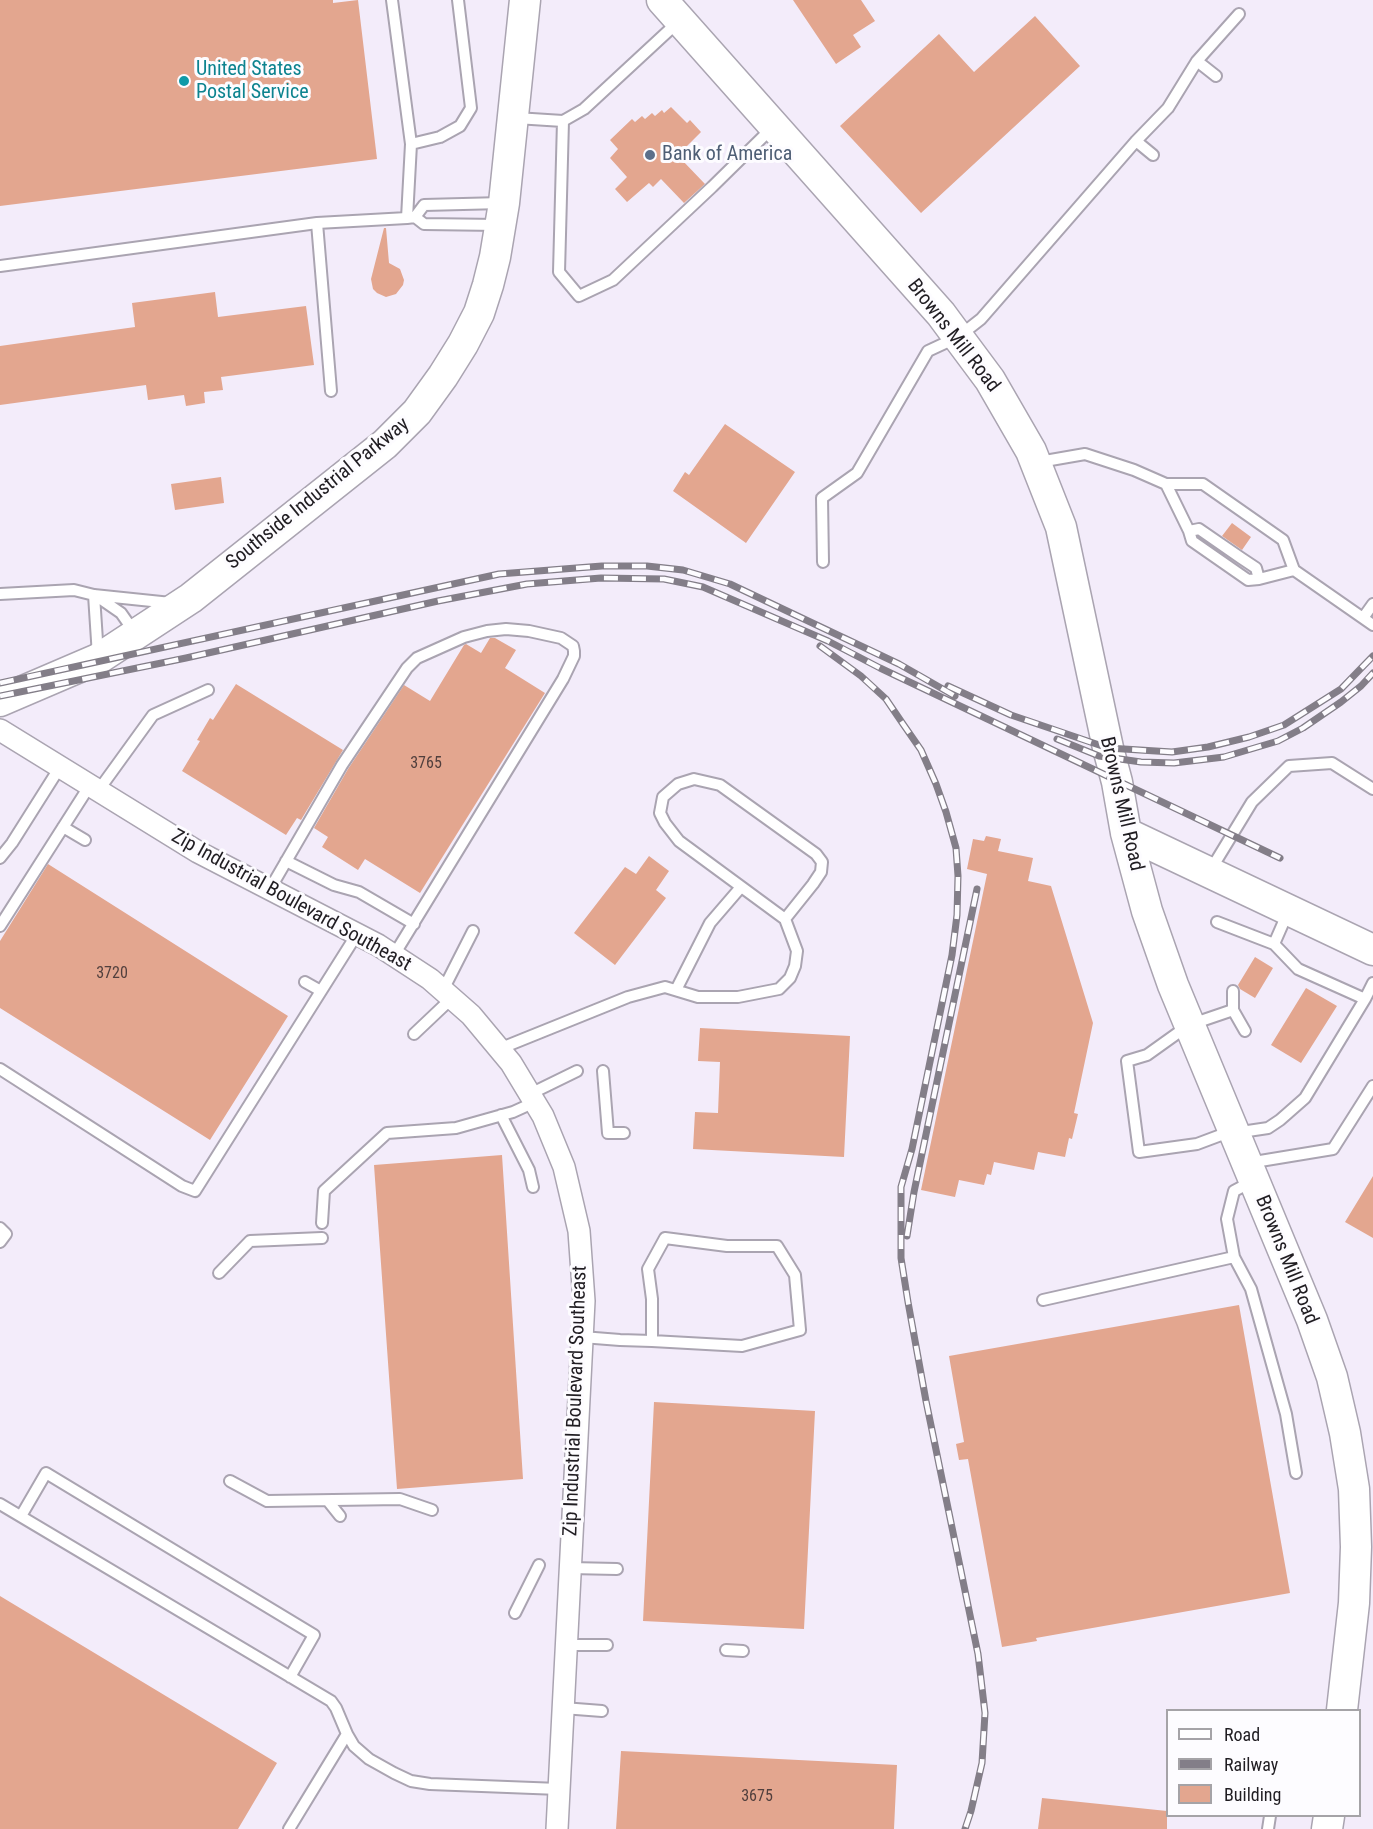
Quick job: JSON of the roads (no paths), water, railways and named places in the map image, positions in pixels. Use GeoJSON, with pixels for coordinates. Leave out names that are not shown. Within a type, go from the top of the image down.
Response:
{"type":"FeatureCollection","features":[{"type":"Feature","properties":{"kind":"street","name":"Southside Industrial Parkway"},"geometry":{"type":"LineString","coordinates":[[0,701],[98,659],[181,604],[385,444],[417,412],[453,360],[479,313],[491,276],[502,214],[525,0]]}},
{"type":"Feature","properties":{"kind":"street","name":"Browns Mill Road"},"geometry":{"type":"LineString","coordinates":[[672,10],[773,127],[941,314],[990,380],[1030,451],[1061,527],[1126,833],[1147,911],[1173,985],[1312,1320],[1332,1377],[1358,1490],[1356,1547],[1363,1609],[1341,1709]]}},
{"type":"Feature","properties":{"kind":"street","name":"Zip Industrial Boulevard Southeast"},"geometry":{"type":"LineString","coordinates":[[0,730],[198,852],[357,934],[430,979],[471,1015],[511,1063],[543,1116],[564,1167],[579,1232],[584,1301],[558,1829]]}},
{"type":"Feature","properties":{"kind":"street"},"geometry":{"type":"LineString","coordinates":[[1126,833],[1373,950]]}},
{"type":"Feature","properties":{"kind":"lane"},"geometry":{"type":"LineString","coordinates":[[392,0],[411,144],[411,217]]}},
{"type":"Feature","properties":{"kind":"lane"},"geometry":{"type":"LineString","coordinates":[[411,144],[440,137],[460,126],[471,108],[458,0]]}},
{"type":"Feature","properties":{"kind":"lane"},"geometry":{"type":"LineString","coordinates":[[513,118],[563,121],[584,109],[672,10]]}},
{"type":"Feature","properties":{"kind":"lane"},"geometry":{"type":"LineString","coordinates":[[823,562],[822,498],[857,472],[928,351],[958,337],[981,319],[1168,108],[1197,60],[1239,14]]}},
{"type":"Feature","properties":{"kind":"lane"},"geometry":{"type":"LineString","coordinates":[[1197,60],[1216,76]]}},
{"type":"Feature","properties":{"kind":"lane"},"geometry":{"type":"LineString","coordinates":[[563,121],[559,272],[579,296],[613,280],[773,127]]}},
{"type":"Feature","properties":{"kind":"lane"},"geometry":{"type":"LineString","coordinates":[[1137,141],[1153,155]]}},
{"type":"Feature","properties":{"kind":"lane"},"geometry":{"type":"LineString","coordinates":[[411,217],[424,205],[502,214]]}},
{"type":"Feature","properties":{"kind":"lane"},"geometry":{"type":"LineString","coordinates":[[0,266],[318,223],[411,217],[424,224],[502,214]]}},
{"type":"Feature","properties":{"kind":"lane"},"geometry":{"type":"LineString","coordinates":[[318,223],[332,390]]}},
{"type":"Feature","properties":{"kind":"lane"},"geometry":{"type":"LineString","coordinates":[[1035,463],[1085,454],[1134,470],[1166,484],[1203,484],[1283,540],[1294,570],[1368,621],[1373,604]]}},
{"type":"Feature","properties":{"kind":"lane"},"geometry":{"type":"LineString","coordinates":[[1166,484],[1192,541],[1233,570],[1248,580],[1294,570]]}},
{"type":"Feature","properties":{"kind":"lane"},"geometry":{"type":"LineString","coordinates":[[0,594],[74,590],[94,595],[181,604]]}},
{"type":"Feature","properties":{"kind":"lane"},"geometry":{"type":"LineString","coordinates":[[94,595],[121,613],[136,634]]}},
{"type":"Feature","properties":{"kind":"lane"},"geometry":{"type":"LineString","coordinates":[[94,595],[98,659]]}},
{"type":"Feature","properties":{"kind":"lane"},"geometry":{"type":"LineString","coordinates":[[270,889],[323,796],[407,668],[417,658],[465,637],[487,631],[506,629],[561,638],[573,646],[574,656],[563,679],[394,955]]}},
{"type":"Feature","properties":{"kind":"lane"},"geometry":{"type":"LineString","coordinates":[[0,926],[63,827],[153,715],[208,690]]}},
{"type":"Feature","properties":{"kind":"lane"},"geometry":{"type":"LineString","coordinates":[[1209,872],[1252,802],[1288,766],[1332,763],[1373,789]]}},
{"type":"Feature","properties":{"kind":"lane"},"geometry":{"type":"LineString","coordinates":[[0,858],[60,767]]}},
{"type":"Feature","properties":{"kind":"lane"},"geometry":{"type":"LineString","coordinates":[[499,1049],[628,997],[665,987],[698,997],[738,997],[779,989],[790,978],[797,951],[785,919],[679,842],[665,823],[660,813],[663,797],[678,784],[694,779],[720,785],[816,854],[822,862],[820,872],[785,919]]}},
{"type":"Feature","properties":{"kind":"lane"},"geometry":{"type":"LineString","coordinates":[[63,827],[85,840]]}},
{"type":"Feature","properties":{"kind":"lane"},"geometry":{"type":"LineString","coordinates":[[286,861],[334,885],[359,892],[414,924]]}},
{"type":"Feature","properties":{"kind":"lane"},"geometry":{"type":"LineString","coordinates":[[676,990],[710,923],[741,887]]}},
{"type":"Feature","properties":{"kind":"lane"},"geometry":{"type":"LineString","coordinates":[[1274,944],[1289,910]]}},
{"type":"Feature","properties":{"kind":"lane"},"geometry":{"type":"LineString","coordinates":[[1217,922],[1274,944],[1298,969],[1365,999]]}},
{"type":"Feature","properties":{"kind":"lane"},"geometry":{"type":"LineString","coordinates":[[414,1034],[447,994],[473,931]]}},
{"type":"Feature","properties":{"kind":"lane"},"geometry":{"type":"LineString","coordinates":[[0,1070],[182,1186],[195,1191],[357,934]]}},
{"type":"Feature","properties":{"kind":"lane"},"geometry":{"type":"LineString","coordinates":[[305,982],[321,991]]}},
{"type":"Feature","properties":{"kind":"lane"},"geometry":{"type":"LineString","coordinates":[[1233,1010],[1189,1025],[1147,1055],[1127,1061],[1139,1152],[1197,1144],[1221,1135],[1268,1128],[1305,1098],[1373,983]]}},
{"type":"Feature","properties":{"kind":"lane"},"geometry":{"type":"LineString","coordinates":[[1233,991],[1233,1010],[1245,1032]]}},
{"type":"Feature","properties":{"kind":"lane"},"geometry":{"type":"LineString","coordinates":[[322,1223],[324,1191],[387,1133],[456,1128],[501,1115],[577,1071]]}},
{"type":"Feature","properties":{"kind":"lane"},"geometry":{"type":"LineString","coordinates":[[603,1071],[608,1133],[624,1133]]}},
{"type":"Feature","properties":{"kind":"lane"},"geometry":{"type":"LineString","coordinates":[[1296,1473],[1286,1414],[1251,1289],[1234,1257],[1227,1219],[1234,1191],[1250,1172],[1334,1149],[1373,1086]]}},
{"type":"Feature","properties":{"kind":"lane"},"geometry":{"type":"LineString","coordinates":[[501,1115],[529,1170],[533,1187]]}},
{"type":"Feature","properties":{"kind":"lane"},"geometry":{"type":"LineString","coordinates":[[0,1228],[6,1234],[0,1242]]}},
{"type":"Feature","properties":{"kind":"lane"},"geometry":{"type":"LineString","coordinates":[[219,1273],[249,1241],[322,1238]]}},
{"type":"Feature","properties":{"kind":"lane"},"geometry":{"type":"LineString","coordinates":[[582,1337],[652,1341],[742,1346],[800,1330],[795,1275],[777,1246],[727,1246],[665,1238],[648,1269],[652,1299],[652,1341]]}},
{"type":"Feature","properties":{"kind":"lane"},"geometry":{"type":"LineString","coordinates":[[1043,1300],[1234,1257]]}},
{"type":"Feature","properties":{"kind":"lane"},"geometry":{"type":"LineString","coordinates":[[21,1516],[46,1473],[314,1635],[290,1677]]}},
{"type":"Feature","properties":{"kind":"lane"},"geometry":{"type":"LineString","coordinates":[[230,1481],[267,1502],[400,1499],[432,1510]]}},
{"type":"Feature","properties":{"kind":"lane"},"geometry":{"type":"LineString","coordinates":[[328,1501],[340,1516]]}},
{"type":"Feature","properties":{"kind":"lane"},"geometry":{"type":"LineString","coordinates":[[0,1504],[331,1701],[354,1746],[369,1759],[411,1781],[430,1784],[559,1789]]}},
{"type":"Feature","properties":{"kind":"lane"},"geometry":{"type":"LineString","coordinates":[[515,1613],[539,1565]]}},
{"type":"Feature","properties":{"kind":"lane"},"geometry":{"type":"LineString","coordinates":[[570,1568],[617,1569]]}},
{"type":"Feature","properties":{"kind":"lane"},"geometry":{"type":"LineString","coordinates":[[566,1645],[607,1645]]}},
{"type":"Feature","properties":{"kind":"lane"},"geometry":{"type":"LineString","coordinates":[[726,1650],[742,1651]]}},
{"type":"Feature","properties":{"kind":"lane"},"geometry":{"type":"LineString","coordinates":[[563,1708],[602,1711]]}},
{"type":"Feature","properties":{"kind":"lane"},"geometry":{"type":"LineString","coordinates":[[289,1829],[347,1734]]}},
{"type":"Feature","properties":{"kind":"railway"},"geometry":{"type":"LineString","coordinates":[[0,683],[499,574],[602,566],[647,566],[683,570],[730,584],[899,664],[955,696]]}},
{"type":"Feature","properties":{"kind":"railway"},"geometry":{"type":"LineString","coordinates":[[0,696],[186,658],[438,601],[527,584],[601,578],[664,579],[703,587],[828,641],[880,668],[1280,858]]}},
{"type":"Feature","properties":{"kind":"railway"},"geometry":{"type":"LineString","coordinates":[[820,646],[861,676],[886,699],[921,750],[936,784],[956,848],[957,915],[952,955],[912,1149],[901,1187],[901,1258],[926,1401],[978,1654],[985,1713],[982,1763],[965,1829]]}},
{"type":"Feature","properties":{"kind":"railway"},"geometry":{"type":"LineString","coordinates":[[948,686],[1011,715],[1108,748],[1172,752],[1208,747],[1284,725],[1341,689],[1373,656]]}},
{"type":"Feature","properties":{"kind":"railway"},"geometry":{"type":"LineString","coordinates":[[1057,739],[1099,756],[1141,762],[1174,763],[1224,757],[1278,741],[1303,728],[1341,702],[1373,673]]}},
{"type":"Feature","properties":{"kind":"railway"},"geometry":{"type":"LineString","coordinates":[[907,1236],[914,1192],[977,889]]}},
{"type":"Feature","properties":{"kind":"place","name":"United States Postal Service"},"geometry":{"type":"Point","coordinates":[184,81]}},
{"type":"Feature","properties":{"kind":"place","name":"Bank of America"},"geometry":{"type":"Point","coordinates":[650,155]}}]}
